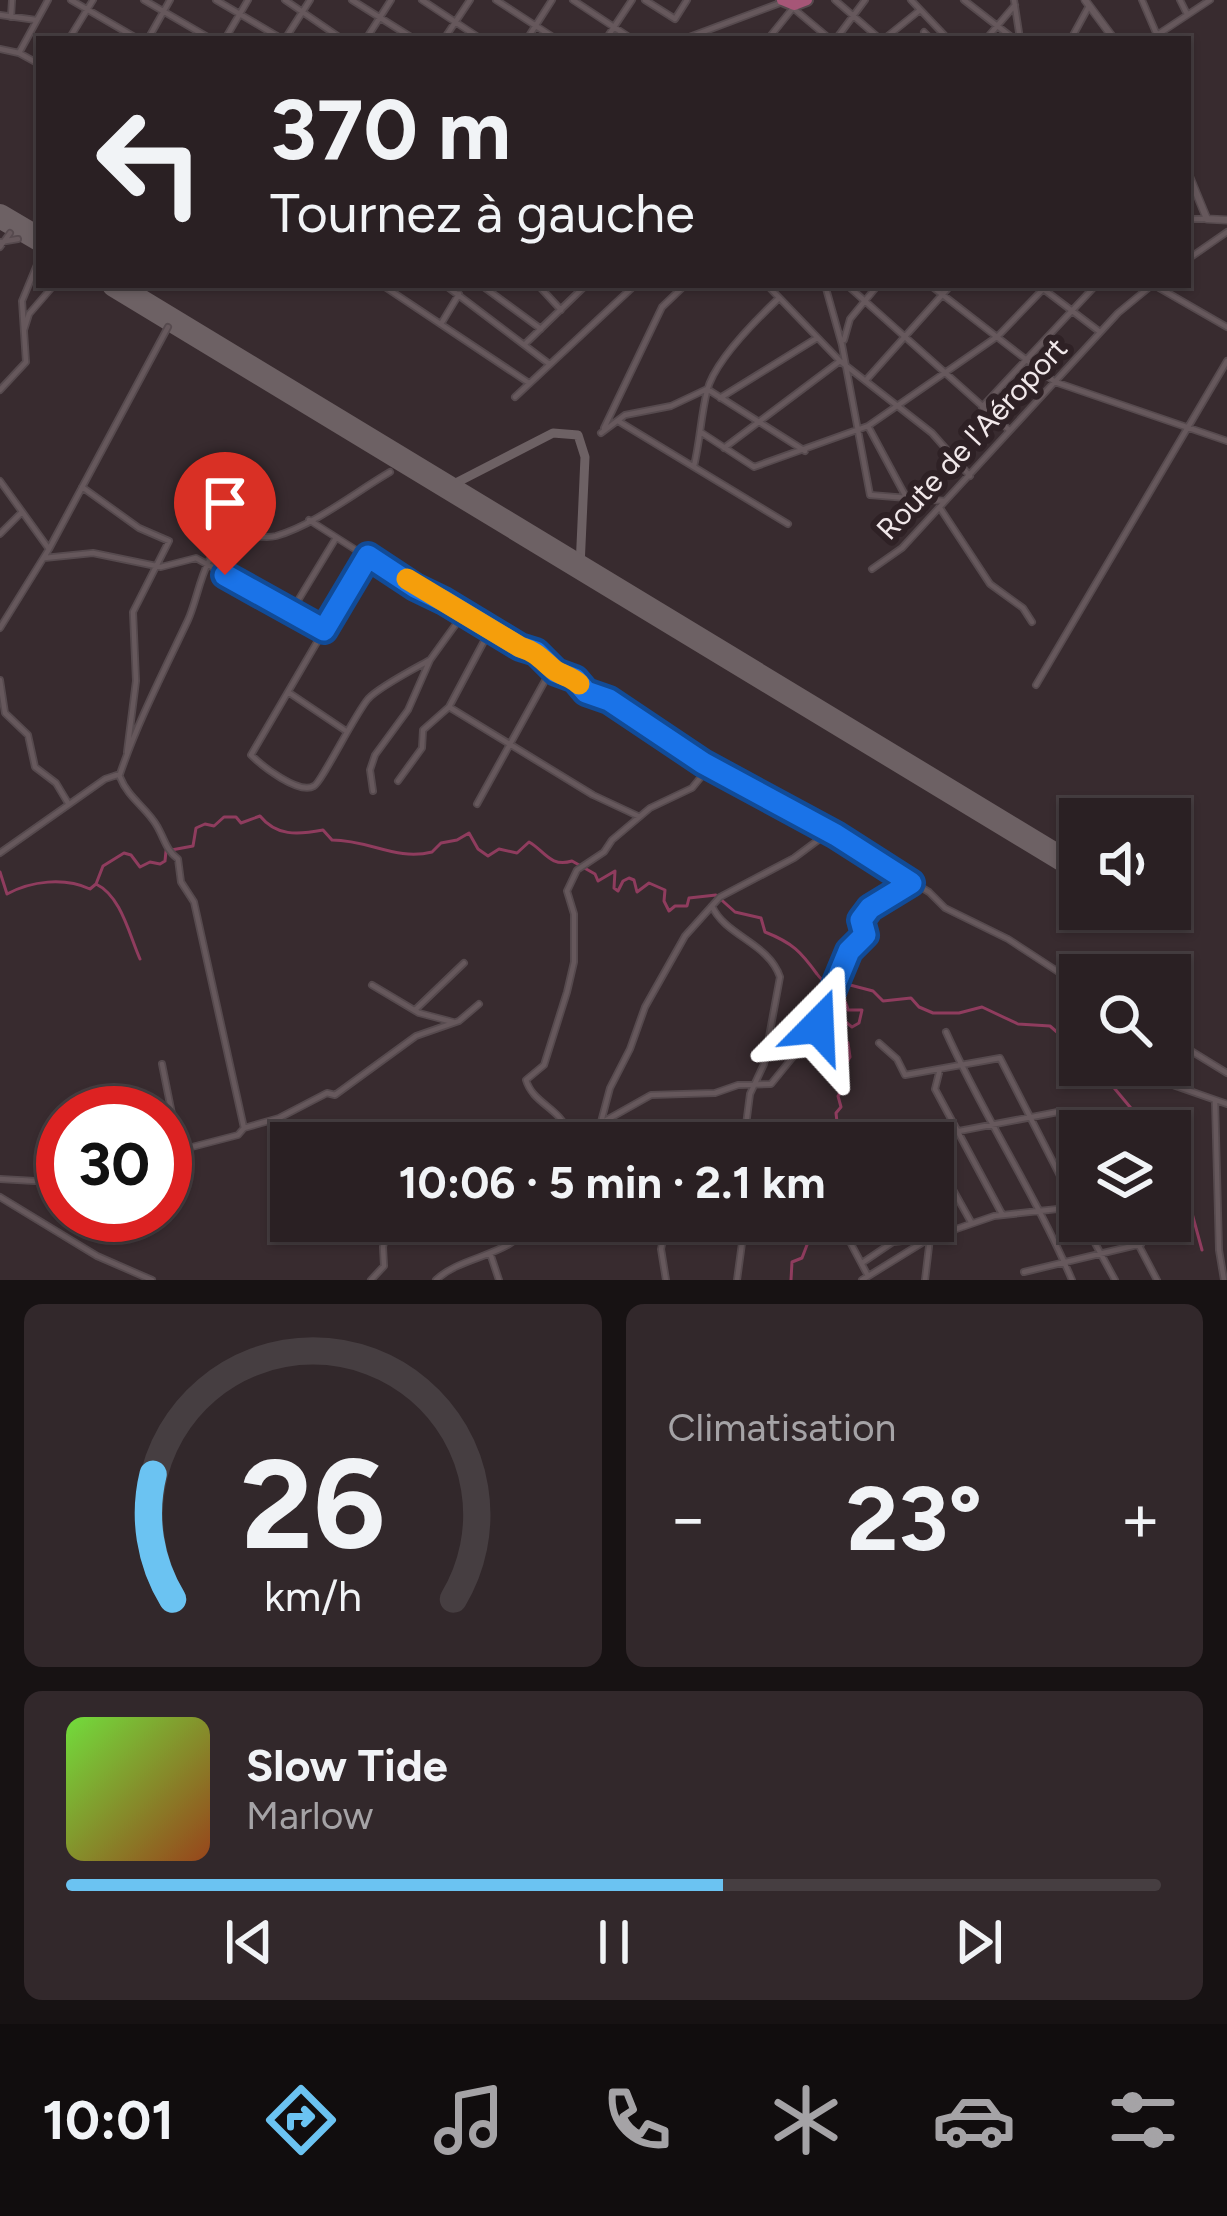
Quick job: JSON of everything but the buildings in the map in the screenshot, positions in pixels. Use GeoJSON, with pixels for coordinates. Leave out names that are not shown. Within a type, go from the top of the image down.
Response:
{"type":"FeatureCollection","features":[{"type":"Feature","properties":{"kind":"main road"},"geometry":{"type":"LineString","coordinates":[[787,4],[807,0]]}},
{"type":"Feature","properties":{"kind":"street"},"geometry":{"type":"LineString","coordinates":[[10,17],[12,0]]}},
{"type":"Feature","properties":{"kind":"street"},"geometry":{"type":"LineString","coordinates":[[38,0],[44,8]]}},
{"type":"Feature","properties":{"kind":"street"},"geometry":{"type":"LineString","coordinates":[[19,52],[48,0]]}},
{"type":"Feature","properties":{"kind":"street"},"geometry":{"type":"LineString","coordinates":[[71,0],[133,36]]}},
{"type":"Feature","properties":{"kind":"street"},"geometry":{"type":"LineString","coordinates":[[72,36],[93,0]]}},
{"type":"Feature","properties":{"kind":"street"},"geometry":{"type":"LineString","coordinates":[[144,0],[206,36]]}},
{"type":"Feature","properties":{"kind":"street"},"geometry":{"type":"LineString","coordinates":[[150,36],[170,0]]}},
{"type":"Feature","properties":{"kind":"street"},"geometry":{"type":"LineString","coordinates":[[216,0],[279,36]]}},
{"type":"Feature","properties":{"kind":"street"},"geometry":{"type":"LineString","coordinates":[[227,36],[248,0]]}},
{"type":"Feature","properties":{"kind":"street"},"geometry":{"type":"LineString","coordinates":[[285,0],[337,36]]}},
{"type":"Feature","properties":{"kind":"street"},"geometry":{"type":"LineString","coordinates":[[286,36],[310,0]]}},
{"type":"Feature","properties":{"kind":"street"},"geometry":{"type":"LineString","coordinates":[[352,0],[409,36]]}},
{"type":"Feature","properties":{"kind":"street"},"geometry":{"type":"LineString","coordinates":[[368,36],[391,0]]}},
{"type":"Feature","properties":{"kind":"street"},"geometry":{"type":"LineString","coordinates":[[422,0],[476,36]]}},
{"type":"Feature","properties":{"kind":"street"},"geometry":{"type":"LineString","coordinates":[[446,36],[470,0]]}},
{"type":"Feature","properties":{"kind":"street"},"geometry":{"type":"LineString","coordinates":[[496,0],[551,36]]}},
{"type":"Feature","properties":{"kind":"street"},"geometry":{"type":"LineString","coordinates":[[528,36],[551,0]]}},
{"type":"Feature","properties":{"kind":"street"},"geometry":{"type":"LineString","coordinates":[[573,0],[628,36]]}},
{"type":"Feature","properties":{"kind":"street"},"geometry":{"type":"LineString","coordinates":[[608,36],[632,0]]}},
{"type":"Feature","properties":{"kind":"street"},"geometry":{"type":"LineString","coordinates":[[645,0],[675,19],[687,0]]}},
{"type":"Feature","properties":{"kind":"street"},"geometry":{"type":"LineString","coordinates":[[835,0],[878,36]]}},
{"type":"Feature","properties":{"kind":"street"},"geometry":{"type":"LineString","coordinates":[[836,36],[865,0]]}},
{"type":"Feature","properties":{"kind":"street"},"geometry":{"type":"LineString","coordinates":[[910,0],[945,36]]}},
{"type":"Feature","properties":{"kind":"street"},"geometry":{"type":"LineString","coordinates":[[964,0],[1012,36]]}},
{"type":"Feature","properties":{"kind":"street"},"geometry":{"type":"LineString","coordinates":[[1142,0],[1154,36]]}},
{"type":"Feature","properties":{"kind":"street"},"geometry":{"type":"LineString","coordinates":[[1180,0],[1187,14]]}},
{"type":"Feature","properties":{"kind":"street"},"geometry":{"type":"LineString","coordinates":[[1155,36],[1210,0]]}},
{"type":"Feature","properties":{"kind":"street"},"geometry":{"type":"LineString","coordinates":[[988,36],[1014,2]]}},
{"type":"Feature","properties":{"kind":"street"},"geometry":{"type":"LineString","coordinates":[[1014,2],[1017,36]]}},
{"type":"Feature","properties":{"kind":"street"},"geometry":{"type":"LineString","coordinates":[[1072,36],[1087,3],[1112,36]]}},
{"type":"Feature","properties":{"kind":"street"},"geometry":{"type":"LineString","coordinates":[[693,36],[787,4]]}},
{"type":"Feature","properties":{"kind":"street"},"geometry":{"type":"LineString","coordinates":[[770,36],[787,4]]}},
{"type":"Feature","properties":{"kind":"street"},"geometry":{"type":"LineString","coordinates":[[787,4],[829,36]]}},
{"type":"Feature","properties":{"kind":"street"},"geometry":{"type":"LineString","coordinates":[[886,36],[920,10]]}},
{"type":"Feature","properties":{"kind":"street"},"geometry":{"type":"LineString","coordinates":[[0,16],[36,20]]}},
{"type":"Feature","properties":{"kind":"street"},"geometry":{"type":"LineString","coordinates":[[924,32],[929,36]]}},
{"type":"Feature","properties":{"kind":"street"},"geometry":{"type":"LineString","coordinates":[[0,49],[19,52],[36,62]]}},
{"type":"Feature","properties":{"kind":"street"},"geometry":{"type":"LineString","coordinates":[[1191,180],[1207,219]]}},
{"type":"Feature","properties":{"kind":"street"},"geometry":{"type":"LineString","coordinates":[[1191,219],[1227,220]]}},
{"type":"Feature","properties":{"kind":"street"},"geometry":{"type":"LineString","coordinates":[[1191,257],[1227,232]]}},
{"type":"Feature","properties":{"kind":"street"},"geometry":{"type":"LineString","coordinates":[[2,244],[10,233]]}},
{"type":"Feature","properties":{"kind":"street"},"geometry":{"type":"LineString","coordinates":[[2,244],[18,239]]}},
{"type":"Feature","properties":{"kind":"street"},"geometry":{"type":"LineString","coordinates":[[0,389],[25,365],[24,294],[36,267]]}},
{"type":"Feature","properties":{"kind":"street"},"geometry":{"type":"LineString","coordinates":[[22,335],[29,314],[51,288]]}},
{"type":"Feature","properties":{"kind":"street"},"geometry":{"type":"LineString","coordinates":[[388,288],[529,383]]}},
{"type":"Feature","properties":{"kind":"street"},"geometry":{"type":"LineString","coordinates":[[450,288],[548,363]]}},
{"type":"Feature","properties":{"kind":"street"},"geometry":{"type":"LineString","coordinates":[[485,288],[541,329]]}},
{"type":"Feature","properties":{"kind":"street"},"geometry":{"type":"LineString","coordinates":[[541,288],[561,310]]}},
{"type":"Feature","properties":{"kind":"street"},"geometry":{"type":"LineString","coordinates":[[526,343],[583,288]]}},
{"type":"Feature","properties":{"kind":"street"},"geometry":{"type":"LineString","coordinates":[[515,397],[632,288]]}},
{"type":"Feature","properties":{"kind":"street"},"geometry":{"type":"LineString","coordinates":[[682,288],[662,307],[601,433],[625,415],[671,406],[707,389]]}},
{"type":"Feature","properties":{"kind":"street"},"geometry":{"type":"LineString","coordinates":[[770,288],[843,363],[932,434],[970,476]]}},
{"type":"Feature","properties":{"kind":"street"},"geometry":{"type":"LineString","coordinates":[[826,288],[842,344],[870,495],[942,505],[990,584],[1023,608],[1032,622]]}},
{"type":"Feature","properties":{"kind":"street"},"geometry":{"type":"LineString","coordinates":[[850,288],[1009,430]]}},
{"type":"Feature","properties":{"kind":"street"},"geometry":{"type":"LineString","coordinates":[[842,344],[850,319],[876,288]]}},
{"type":"Feature","properties":{"kind":"street"},"geometry":{"type":"LineString","coordinates":[[934,288],[1055,382],[1227,441]]}},
{"type":"Feature","properties":{"kind":"street"},"geometry":{"type":"LineString","coordinates":[[866,380],[948,288]]}},
{"type":"Feature","properties":{"kind":"street"},"geometry":{"type":"LineString","coordinates":[[702,433],[754,467],[858,431],[998,336],[1041,288]]}},
{"type":"Feature","properties":{"kind":"street"},"geometry":{"type":"LineString","coordinates":[[1045,288],[1100,332]]}},
{"type":"Feature","properties":{"kind":"street"},"geometry":{"type":"LineString","coordinates":[[982,407],[1093,288]]}},
{"type":"Feature","properties":{"kind":"street","name":"Route de l'Aéroport"},"geometry":{"type":"LineString","coordinates":[[872,569],[902,548],[1100,332],[1149,288]]}},
{"type":"Feature","properties":{"kind":"street"},"geometry":{"type":"LineString","coordinates":[[1157,288],[1227,327]]}},
{"type":"Feature","properties":{"kind":"street"},"geometry":{"type":"LineString","coordinates":[[441,324],[459,294]]}},
{"type":"Feature","properties":{"kind":"street"},"geometry":{"type":"LineString","coordinates":[[694,466],[707,389],[714,374],[756,319],[779,298]]}},
{"type":"Feature","properties":{"kind":"street"},"geometry":{"type":"LineString","coordinates":[[0,627],[44,558],[168,327]]}},
{"type":"Feature","properties":{"kind":"street"},"geometry":{"type":"LineString","coordinates":[[720,398],[817,338]]}},
{"type":"Feature","properties":{"kind":"street"},"geometry":{"type":"LineString","coordinates":[[1036,685],[1227,362]]}},
{"type":"Feature","properties":{"kind":"street"},"geometry":{"type":"LineString","coordinates":[[722,449],[843,363]]}},
{"type":"Feature","properties":{"kind":"street"},"geometry":{"type":"LineString","coordinates":[[707,389],[805,451]]}},
{"type":"Feature","properties":{"kind":"street"},"geometry":{"type":"LineString","coordinates":[[616,420],[788,524]]}},
{"type":"Feature","properties":{"kind":"street"},"geometry":{"type":"LineString","coordinates":[[868,426],[906,497]]}},
{"type":"Feature","properties":{"kind":"street"},"geometry":{"type":"LineString","coordinates":[[244,1128],[194,902],[181,882],[178,859],[168,851],[120,774],[208,565],[230,537],[275,536],[390,472]]}},
{"type":"Feature","properties":{"kind":"street"},"geometry":{"type":"LineString","coordinates":[[0,481],[49,549]]}},
{"type":"Feature","properties":{"kind":"street"},"geometry":{"type":"LineString","coordinates":[[82,487],[140,528],[169,541],[133,612],[136,681],[128,752]]}},
{"type":"Feature","properties":{"kind":"street"},"geometry":{"type":"LineString","coordinates":[[0,534],[21,513]]}},
{"type":"Feature","properties":{"kind":"street"},"geometry":{"type":"LineString","coordinates":[[309,520],[415,587],[536,652],[586,692],[609,700],[710,766],[829,832],[929,892],[945,908],[1008,939],[1059,972]]}},
{"type":"Feature","properties":{"kind":"street"},"geometry":{"type":"LineString","coordinates":[[291,612],[336,538]]}},
{"type":"Feature","properties":{"kind":"street"},"geometry":{"type":"LineString","coordinates":[[44,558],[92,553],[154,567],[193,557],[324,630]]}},
{"type":"Feature","properties":{"kind":"street"},"geometry":{"type":"LineString","coordinates":[[368,556],[250,752],[254,760],[308,789],[322,781],[346,731],[373,694],[430,660]]}},
{"type":"Feature","properties":{"kind":"street"},"geometry":{"type":"LineString","coordinates":[[373,791],[370,770],[376,755],[408,710],[430,660],[464,613]]}},
{"type":"Feature","properties":{"kind":"street"},"geometry":{"type":"LineString","coordinates":[[398,781],[422,748],[423,730],[449,707],[490,630]]}},
{"type":"Feature","properties":{"kind":"street"},"geometry":{"type":"LineString","coordinates":[[478,804],[551,668]]}},
{"type":"Feature","properties":{"kind":"street"},"geometry":{"type":"LineString","coordinates":[[0,680],[5,713],[28,735],[35,767],[56,783],[69,805]]}},
{"type":"Feature","properties":{"kind":"street"},"geometry":{"type":"LineString","coordinates":[[288,692],[346,731]]}},
{"type":"Feature","properties":{"kind":"street"},"geometry":{"type":"LineString","coordinates":[[449,707],[593,795],[638,816]]}},
{"type":"Feature","properties":{"kind":"street"},"geometry":{"type":"LineString","coordinates":[[563,1122],[531,1094],[526,1080],[544,1065],[574,962],[574,914],[567,891],[581,868],[604,852],[638,816],[692,788],[710,766]]}},
{"type":"Feature","properties":{"kind":"street"},"geometry":{"type":"LineString","coordinates":[[0,853],[105,779],[120,774]]}},
{"type":"Feature","properties":{"kind":"street"},"geometry":{"type":"LineString","coordinates":[[599,1122],[645,1007],[685,936],[719,898],[794,858],[829,832]]}},
{"type":"Feature","properties":{"kind":"street"},"geometry":{"type":"LineString","coordinates":[[604,1122],[651,1095],[715,1093],[771,1084],[814,1033],[849,951],[865,935],[861,920],[865,912],[911,883]]}},
{"type":"Feature","properties":{"kind":"street"},"geometry":{"type":"LineString","coordinates":[[712,906],[718,919],[764,952],[779,977],[764,1064],[747,1122]]}},
{"type":"Feature","properties":{"kind":"street"},"geometry":{"type":"LineString","coordinates":[[415,1010],[464,963]]}},
{"type":"Feature","properties":{"kind":"street"},"geometry":{"type":"LineString","coordinates":[[372,985],[415,1010],[453,1023]]}},
{"type":"Feature","properties":{"kind":"street"},"geometry":{"type":"LineString","coordinates":[[192,1146],[238,1135],[244,1128],[279,1118],[327,1093],[335,1095],[416,1036],[453,1023],[479,1004]]}},
{"type":"Feature","properties":{"kind":"street"},"geometry":{"type":"LineString","coordinates":[[946,1032],[1072,1280]]}},
{"type":"Feature","properties":{"kind":"street"},"geometry":{"type":"LineString","coordinates":[[879,1043],[897,1059],[904,1075],[1000,1058],[1059,1176]]}},
{"type":"Feature","properties":{"kind":"street"},"geometry":{"type":"LineString","coordinates":[[1191,1050],[1227,1073]]}},
{"type":"Feature","properties":{"kind":"street"},"geometry":{"type":"LineString","coordinates":[[162,1064],[166,1086]]}},
{"type":"Feature","properties":{"kind":"street"},"geometry":{"type":"LineString","coordinates":[[940,1069],[935,1090],[1002,1214]]}},
{"type":"Feature","properties":{"kind":"street"},"geometry":{"type":"LineString","coordinates":[[1175,1086],[1227,1104]]}},
{"type":"Feature","properties":{"kind":"street"},"geometry":{"type":"LineString","coordinates":[[1215,1100],[1224,1280]]}},
{"type":"Feature","properties":{"kind":"street"},"geometry":{"type":"LineString","coordinates":[[954,1133],[1059,1113]]}},
{"type":"Feature","properties":{"kind":"street"},"geometry":{"type":"LineString","coordinates":[[0,1179],[36,1181]]}},
{"type":"Feature","properties":{"kind":"street"},"geometry":{"type":"LineString","coordinates":[[1218,1189],[1227,1189]]}},
{"type":"Feature","properties":{"kind":"street"},"geometry":{"type":"LineString","coordinates":[[954,1192],[972,1224]]}},
{"type":"Feature","properties":{"kind":"street"},"geometry":{"type":"LineString","coordinates":[[0,1197],[97,1256],[152,1280]]}},
{"type":"Feature","properties":{"kind":"street"},"geometry":{"type":"LineString","coordinates":[[954,1230],[1002,1214],[1059,1209]]}},
{"type":"Feature","properties":{"kind":"street"},"geometry":{"type":"LineString","coordinates":[[371,1280],[385,1266],[384,1242]]}},
{"type":"Feature","properties":{"kind":"street"},"geometry":{"type":"LineString","coordinates":[[436,1280],[472,1257],[512,1242]]}},
{"type":"Feature","properties":{"kind":"street"},"geometry":{"type":"LineString","coordinates":[[662,1242],[666,1280]]}},
{"type":"Feature","properties":{"kind":"street"},"geometry":{"type":"LineString","coordinates":[[736,1280],[742,1242]]}},
{"type":"Feature","properties":{"kind":"street"},"geometry":{"type":"LineString","coordinates":[[850,1242],[865,1278],[924,1242]]}},
{"type":"Feature","properties":{"kind":"street"},"geometry":{"type":"LineString","coordinates":[[862,1262],[900,1242]]}},
{"type":"Feature","properties":{"kind":"street"},"geometry":{"type":"LineString","coordinates":[[925,1280],[930,1242]]}},
{"type":"Feature","properties":{"kind":"street"},"geometry":{"type":"LineString","coordinates":[[1095,1242],[1115,1280]]}},
{"type":"Feature","properties":{"kind":"street"},"geometry":{"type":"LineString","coordinates":[[1024,1272],[1141,1244],[1157,1280]]}},
{"type":"Feature","properties":{"kind":"street"},"geometry":{"type":"LineString","coordinates":[[490,1253],[500,1280]]}},
{"type":"Feature","properties":{"kind":"waterway"},"geometry":{"type":"LineString","coordinates":[[96,884],[103,866],[124,853],[140,867],[160,864],[166,851],[193,846],[196,828],[214,826],[224,817],[236,817],[241,823],[260,816],[280,831],[323,830],[332,840],[407,854],[432,852],[441,843],[469,833],[488,856],[499,849],[517,853],[529,842],[553,860],[572,861],[595,874],[598,881],[615,871],[618,891],[629,878],[637,892],[649,883],[665,890],[669,911],[687,906],[689,898],[716,895],[735,912],[761,918],[765,932],[801,954],[848,1010],[862,1010],[859,1023],[852,1027],[843,1020],[839,1023],[850,1057],[833,1085],[843,1089],[838,1096],[837,1122]]}},
{"type":"Feature","properties":{"kind":"waterway"},"geometry":{"type":"LineString","coordinates":[[0,872],[7,894],[48,882],[90,889],[96,884],[118,906],[140,959]]}},
{"type":"Feature","properties":{"kind":"waterway"},"geometry":{"type":"LineString","coordinates":[[839,994],[850,985],[873,991],[883,1001],[911,998],[933,1013],[982,1007],[1018,1024],[1050,1026],[1059,1034]]}},
{"type":"Feature","properties":{"kind":"waterway"},"geometry":{"type":"LineString","coordinates":[[1112,1086],[1132,1110]]}},
{"type":"Feature","properties":{"kind":"waterway"},"geometry":{"type":"LineString","coordinates":[[1191,1210],[1202,1250]]}},
{"type":"Feature","properties":{"kind":"waterway"},"geometry":{"type":"LineString","coordinates":[[791,1280],[792,1262],[802,1258],[808,1242]]}},
{"type":"Feature","properties":{"kind":"taxiway"},"geometry":{"type":"LineString","coordinates":[[448,487],[553,433],[578,435],[585,457],[580,567]]}},
{"type":"Feature","properties":{"kind":"runway"},"geometry":{"type":"LineString","coordinates":[[0,216],[36,237]]}},
{"type":"Feature","properties":{"kind":"runway"},"geometry":{"type":"LineString","coordinates":[[119,288],[1059,857]]}},
{"type":"Feature","properties":{"kind":"slow traffic"},"geometry":{"type":"LineString","coordinates":[[407,579],[477,623],[536,652],[556,672],[579,684]]}},
{"type":"Feature","properties":{"kind":"route"},"geometry":{"type":"LineString","coordinates":[[225,575],[324,630],[368,556],[477,623],[536,652],[586,692],[609,700],[703,763],[836,835],[911,883],[865,912],[861,920],[865,935],[849,951],[818,1026]]}}]}
